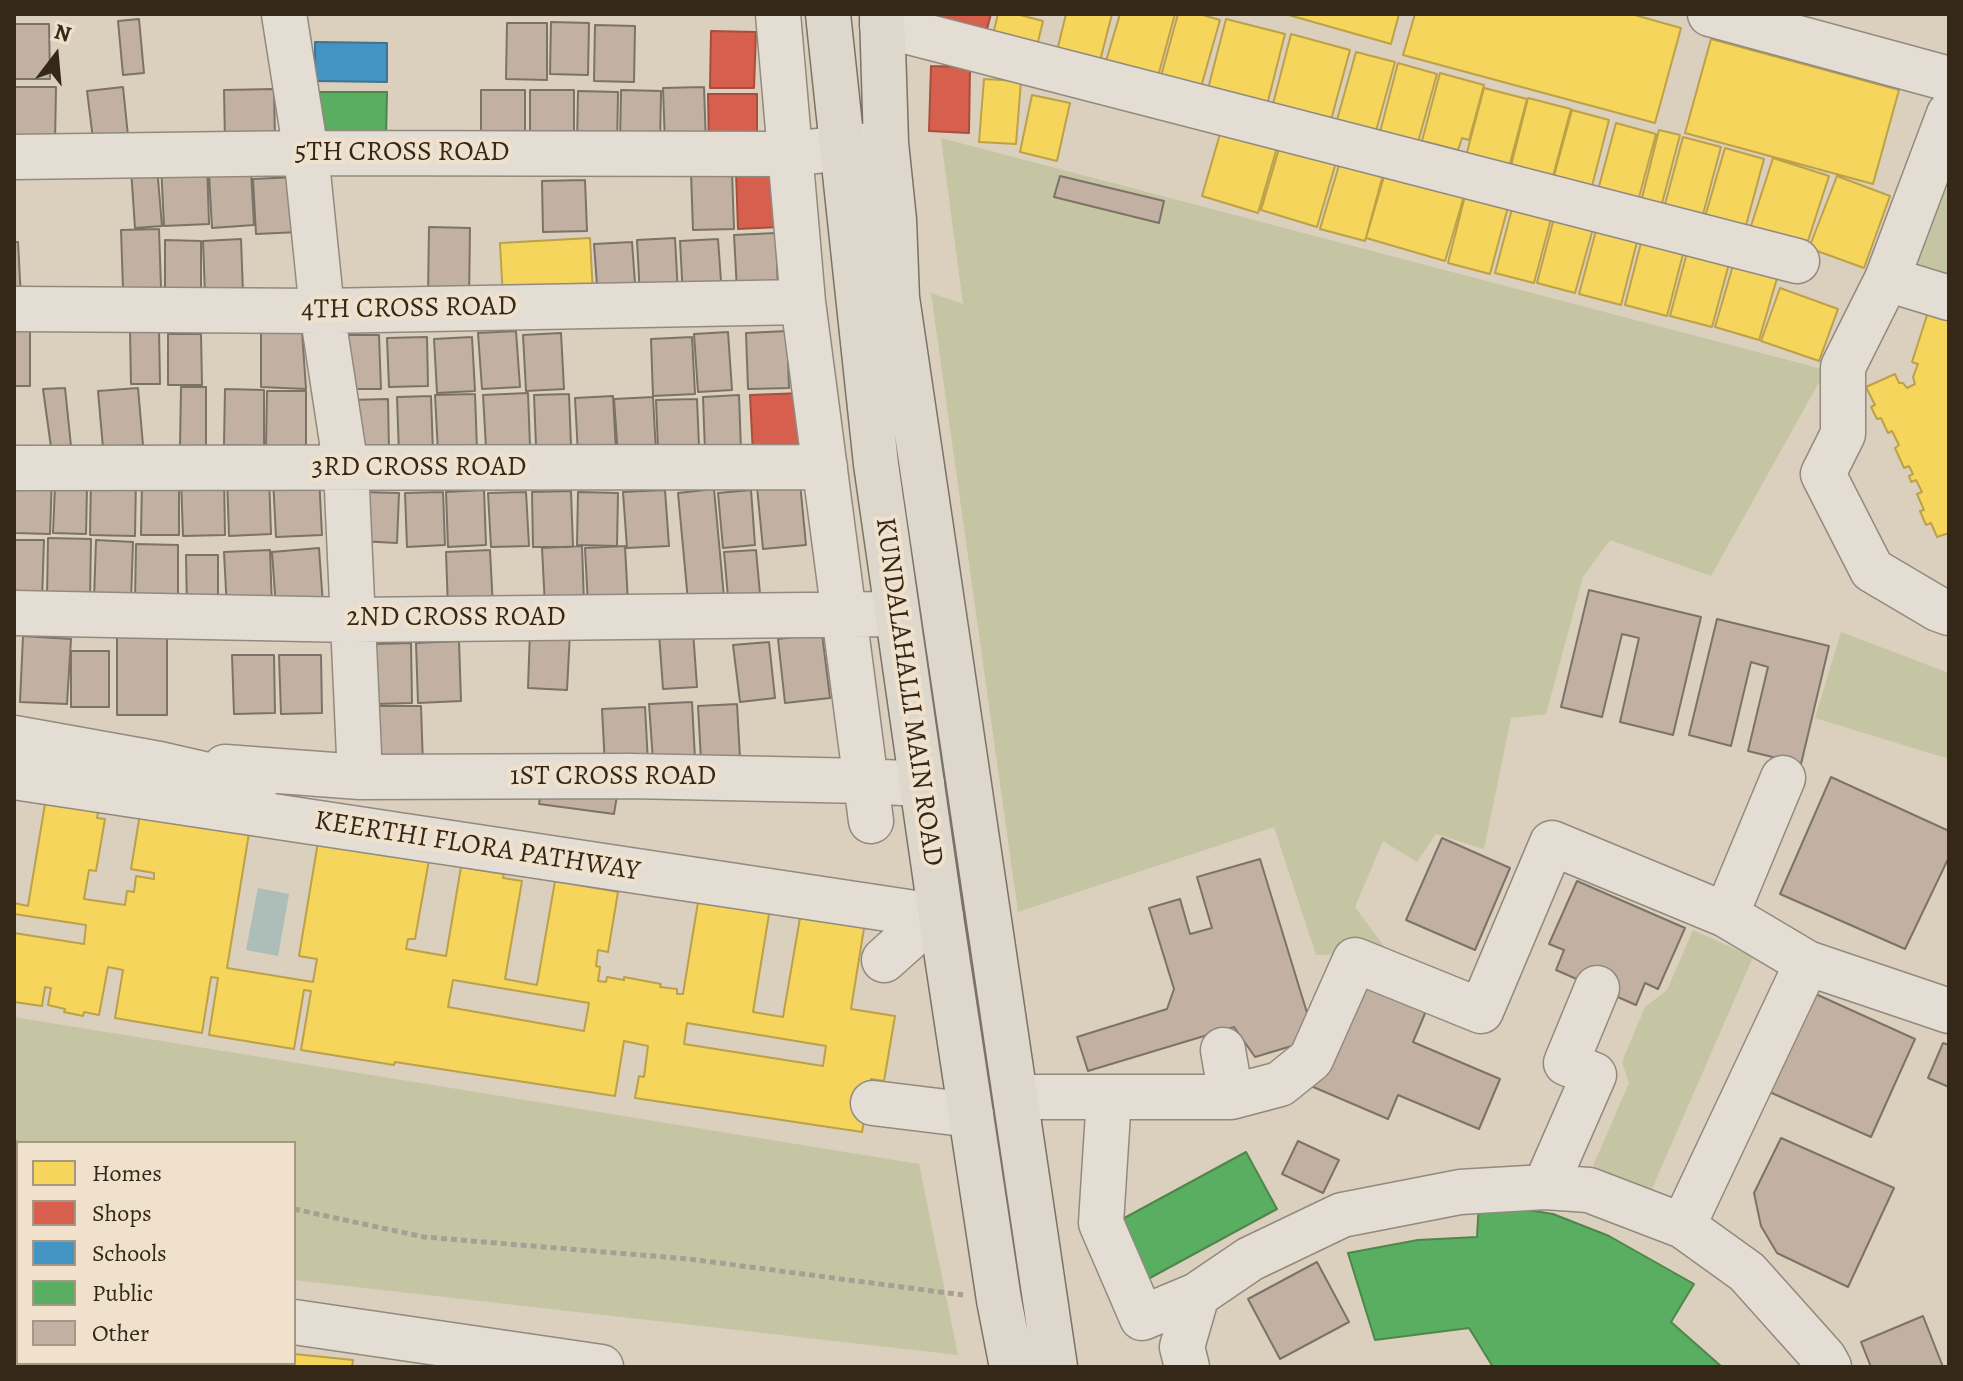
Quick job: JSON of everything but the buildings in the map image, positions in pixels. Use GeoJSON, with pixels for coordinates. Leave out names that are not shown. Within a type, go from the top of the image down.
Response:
{"type":"FeatureCollection","features":[{"type":"Feature","properties":{"kind":"main road","name":"KUNDALAHALLI MAIN ROAD"},"geometry":{"type":"LineString","coordinates":[[828,14],[876,464],[922,784],[930,915],[971,1115],[1012,1367]]}},
{"type":"Feature","properties":{"kind":"main road","name":"KUNDALAHALLI MAIN ROAD"},"geometry":{"type":"LineString","coordinates":[[882,19],[886,143],[894,220],[897,298],[1055,1367]]}},
{"type":"Feature","properties":{"kind":"street"},"geometry":{"type":"LineString","coordinates":[[284,14],[306,153],[322,311],[346,468],[360,777]]}},
{"type":"Feature","properties":{"kind":"street"},"geometry":{"type":"LineString","coordinates":[[778,14],[803,302],[868,801]]}},
{"type":"Feature","properties":{"kind":"street"},"geometry":{"type":"LineString","coordinates":[[1710,14],[1944,112],[1887,279],[1843,367],[1843,434],[1851,462],[1895,559],[1904,566],[1913,566]]}},
{"type":"Feature","properties":{"kind":"street"},"geometry":{"type":"LineString","coordinates":[[882,19],[1797,261]]}},
{"type":"Feature","properties":{"kind":"street","name":"5TH CROSS ROAD"},"geometry":{"type":"LineString","coordinates":[[14,157],[306,153],[790,154],[886,143]]}},
{"type":"Feature","properties":{"kind":"street"},"geometry":{"type":"LineString","coordinates":[[1887,279],[1949,298]]}},
{"type":"Feature","properties":{"kind":"street","name":"4TH CROSS ROAD"},"geometry":{"type":"LineString","coordinates":[[14,309],[322,311],[803,302]]}},
{"type":"Feature","properties":{"kind":"street"},"geometry":{"type":"LineString","coordinates":[[1843,434],[1823,474],[1872,570],[1945,604]]}},
{"type":"Feature","properties":{"kind":"street","name":"3RD CROSS ROAD"},"geometry":{"type":"LineString","coordinates":[[14,468],[825,467]]}},
{"type":"Feature","properties":{"kind":"street","name":"2ND CROSS ROAD"},"geometry":{"type":"LineString","coordinates":[[14,613],[353,620],[897,614]]}},
{"type":"Feature","properties":{"kind":"street"},"geometry":{"type":"LineString","coordinates":[[14,738],[159,764],[341,805],[381,833]]}},
{"type":"Feature","properties":{"kind":"street","name":"1ST CROSS ROAD"},"geometry":{"type":"LineString","coordinates":[[225,767],[360,777],[630,776],[868,801],[922,784]]}},
{"type":"Feature","properties":{"kind":"street","name":"KEERTHI FLORA PATHWAY"},"geometry":{"type":"LineString","coordinates":[[14,777],[930,915]]}},
{"type":"Feature","properties":{"kind":"street"},"geometry":{"type":"LineString","coordinates":[[1726,915],[1783,778]]}},
{"type":"Feature","properties":{"kind":"street"},"geometry":{"type":"LineString","coordinates":[[1016,1097],[1231,1097],[1280,1084],[1311,1059],[1355,960],[1481,1011],[1552,843],[1726,915],[1807,963],[1949,1011]]}},
{"type":"Feature","properties":{"kind":"street"},"geometry":{"type":"LineString","coordinates":[[884,960],[930,915]]}},
{"type":"Feature","properties":{"kind":"street"},"geometry":{"type":"LineString","coordinates":[[1683,1226],[1807,963]]}},
{"type":"Feature","properties":{"kind":"street"},"geometry":{"type":"LineString","coordinates":[[1545,1187],[1594,1075],[1566,1063],[1597,988]]}},
{"type":"Feature","properties":{"kind":"street"},"geometry":{"type":"LineString","coordinates":[[1223,1050],[1231,1097]]}},
{"type":"Feature","properties":{"kind":"street"},"geometry":{"type":"LineString","coordinates":[[1109,1097],[1101,1223],[1142,1318],[1197,1295],[1250,1259],[1342,1215],[1460,1192],[1545,1187],[1589,1190],[1683,1226],[1747,1272],[1829,1367]]}},
{"type":"Feature","properties":{"kind":"street"},"geometry":{"type":"LineString","coordinates":[[873,1103],[971,1115]]}},
{"type":"Feature","properties":{"kind":"street"},"geometry":{"type":"LineString","coordinates":[[1187,1367],[1182,1347],[1197,1295]]}},
{"type":"Feature","properties":{"kind":"street"},"geometry":{"type":"LineString","coordinates":[[296,1322],[601,1367]]}},
{"type":"Feature","properties":{"kind":"path"},"geometry":{"type":"LineString","coordinates":[[296,1209],[424,1237],[689,1259],[999,1300]]}},
{"type":"Feature","properties":{"kind":"green space"},"geometry":{"type":"Polygon","coordinates":[[[941,138],[1826,370],[1711,576],[1610,540],[1583,577],[1546,714],[1511,718],[1484,849],[1436,834],[1417,862],[1383,841],[1355,907],[1389,953],[1316,955],[1274,827],[1018,912],[931,293],[963,304],[941,138]]]}},
{"type":"Feature","properties":{"kind":"green space"},"geometry":{"type":"Polygon","coordinates":[[[1949,175],[1949,278],[1914,265],[1949,175]]]}},
{"type":"Feature","properties":{"kind":"green space"},"geometry":{"type":"Polygon","coordinates":[[[1841,632],[1949,673],[1949,759],[1815,718],[1841,632]]]}},
{"type":"Feature","properties":{"kind":"green space"},"geometry":{"type":"Polygon","coordinates":[[[1693,930],[1753,957],[1651,1191],[1593,1166],[1629,1083],[1622,1062],[1645,1007],[1667,990],[1693,930]]]}},
{"type":"Feature","properties":{"kind":"green space"},"geometry":{"type":"Polygon","coordinates":[[[14,1017],[919,1164],[958,1355],[296,1280],[296,1141],[16,1141],[14,1248],[14,1017]]]}},
{"type":"Feature","properties":{"kind":"shaded area"},"geometry":{"type":"Polygon","coordinates":[[[258,888],[289,894],[278,956],[246,950],[258,888]]]}}]}
